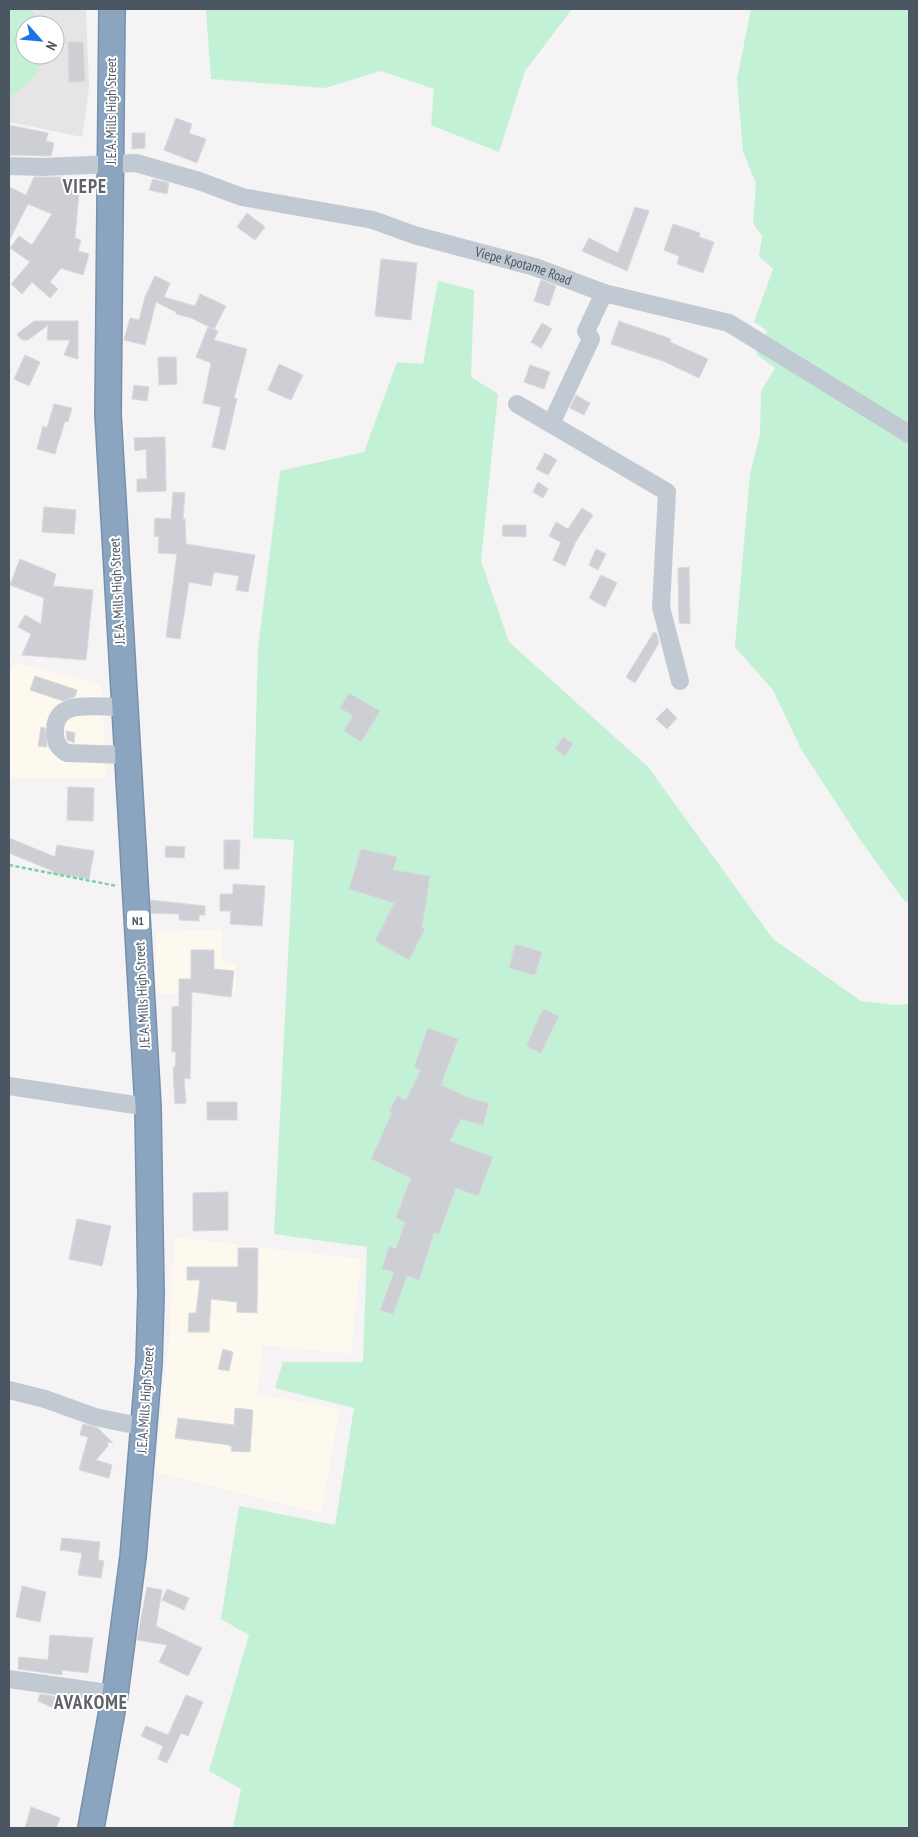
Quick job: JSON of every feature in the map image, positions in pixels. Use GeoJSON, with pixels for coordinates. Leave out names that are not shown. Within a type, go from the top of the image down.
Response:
{"type":"FeatureCollection","features":[{"type":"Feature","properties":{"kind":"highway","name":"J.E.A. Mills High Street"},"geometry":{"type":"LineString","coordinates":[[91,1828],[116,1694],[133,1557],[149,1363],[151,1294],[148,1107],[123,707],[108,414],[112,163],[112,9]]}},
{"type":"Feature","properties":{"kind":"street","name":"Viepe Kpotame Road"},"geometry":{"type":"LineString","coordinates":[[9,166],[136,163],[199,181],[242,197],[373,220],[414,235],[535,267],[604,293],[729,323],[772,352],[909,434]]}},
{"type":"Feature","properties":{"kind":"street"},"geometry":{"type":"LineString","coordinates":[[551,424],[591,339],[586,331],[604,293]]}},
{"type":"Feature","properties":{"kind":"street"},"geometry":{"type":"LineString","coordinates":[[517,404],[667,492],[661,607],[680,681]]}},
{"type":"Feature","properties":{"kind":"street"},"geometry":{"type":"LineString","coordinates":[[123,707],[69,707],[60,713],[56,722],[55,740],[60,748],[67,753],[127,755]]}},
{"type":"Feature","properties":{"kind":"street"},"geometry":{"type":"LineString","coordinates":[[9,1086],[148,1107]]}},
{"type":"Feature","properties":{"kind":"street"},"geometry":{"type":"LineString","coordinates":[[9,1390],[45,1399],[95,1416],[144,1428]]}},
{"type":"Feature","properties":{"kind":"street"},"geometry":{"type":"LineString","coordinates":[[9,1679],[116,1694]]}},
{"type":"Feature","properties":{"kind":"path"},"geometry":{"type":"LineString","coordinates":[[9,866],[135,890]]}},
{"type":"Feature","properties":{"kind":"shaded area"},"geometry":{"type":"Polygon","coordinates":[[[9,9],[86,9],[89,87],[82,137],[9,122],[9,9]]]}},
{"type":"Feature","properties":{"kind":"shaded area"},"geometry":{"type":"Polygon","coordinates":[[[15,663],[101,685],[107,778],[9,778],[9,671],[15,663]]]}},
{"type":"Feature","properties":{"kind":"shaded area"},"geometry":{"type":"Polygon","coordinates":[[[222,930],[222,963],[236,963],[236,994],[156,994],[156,931],[222,930]]]}},
{"type":"Feature","properties":{"kind":"shaded area"},"geometry":{"type":"Polygon","coordinates":[[[174,1237],[361,1259],[351,1354],[262,1345],[258,1394],[340,1409],[321,1513],[155,1472],[170,1334],[174,1237]]]}},
{"type":"Feature","properties":{"kind":"green space"},"geometry":{"type":"Polygon","coordinates":[[[9,9],[31,9],[34,15],[15,15],[15,65],[40,65],[31,80],[9,97],[9,9]]]}},
{"type":"Feature","properties":{"kind":"green space"},"geometry":{"type":"Polygon","coordinates":[[[206,9],[572,9],[525,71],[499,152],[431,125],[434,89],[381,71],[325,88],[211,79],[206,9]]]}},
{"type":"Feature","properties":{"kind":"green space"},"geometry":{"type":"Polygon","coordinates":[[[751,9],[909,9],[909,904],[903,899],[861,841],[801,749],[773,690],[735,647],[750,474],[760,435],[761,391],[775,368],[756,354],[767,331],[754,322],[773,269],[759,256],[762,236],[753,223],[756,183],[743,152],[737,79],[751,9]]]}},
{"type":"Feature","properties":{"kind":"green space"},"geometry":{"type":"Polygon","coordinates":[[[438,281],[474,290],[471,377],[498,394],[481,561],[509,642],[648,767],[773,939],[861,1001],[895,1005],[909,1004],[909,1828],[233,1828],[241,1789],[209,1771],[249,1635],[221,1619],[239,1506],[335,1525],[354,1408],[275,1388],[283,1362],[363,1362],[367,1247],[274,1234],[294,840],[253,838],[258,649],[280,471],[364,452],[397,362],[423,364],[438,281]]]}},
{"type":"Feature","properties":{"kind":"building"},"geometry":{"type":"Polygon","coordinates":[[[68,42],[83,42],[85,81],[69,82],[68,42]]]}},
{"type":"Feature","properties":{"kind":"building"},"geometry":{"type":"Polygon","coordinates":[[[176,118],[192,124],[189,133],[206,139],[197,163],[164,150],[176,118]]]}},
{"type":"Feature","properties":{"kind":"building"},"geometry":{"type":"Polygon","coordinates":[[[9,125],[48,133],[46,141],[54,143],[51,156],[9,155],[9,125]]]}},
{"type":"Feature","properties":{"kind":"building"},"geometry":{"type":"Polygon","coordinates":[[[132,133],[145,133],[145,148],[132,149],[132,133]]]}},
{"type":"Feature","properties":{"kind":"building"},"geometry":{"type":"Polygon","coordinates":[[[34,177],[80,180],[75,238],[81,240],[78,251],[89,254],[83,275],[61,268],[50,282],[58,289],[50,298],[32,282],[22,294],[11,284],[30,262],[10,248],[19,236],[32,245],[52,214],[28,204],[9,241],[9,187],[26,195],[34,177]]]}},
{"type":"Feature","properties":{"kind":"building"},"geometry":{"type":"Polygon","coordinates":[[[153,179],[169,183],[167,194],[149,190],[153,179]]]}},
{"type":"Feature","properties":{"kind":"building"},"geometry":{"type":"Polygon","coordinates":[[[635,207],[649,211],[627,271],[582,251],[589,238],[618,253],[635,207]]]}},
{"type":"Feature","properties":{"kind":"building"},"geometry":{"type":"Polygon","coordinates":[[[247,213],[265,227],[255,240],[237,227],[247,213]]]}},
{"type":"Feature","properties":{"kind":"building"},"geometry":{"type":"Polygon","coordinates":[[[673,224],[700,233],[699,237],[714,242],[703,273],[677,264],[679,256],[664,250],[673,224]]]}},
{"type":"Feature","properties":{"kind":"building"},"geometry":{"type":"Polygon","coordinates":[[[381,259],[417,263],[411,320],[375,316],[381,259]]]}},
{"type":"Feature","properties":{"kind":"building"},"geometry":{"type":"Polygon","coordinates":[[[155,276],[170,283],[164,297],[195,306],[200,294],[226,306],[214,329],[191,318],[176,314],[176,312],[156,302],[145,345],[124,340],[130,318],[139,320],[145,297],[155,276]]]}},
{"type":"Feature","properties":{"kind":"building"},"geometry":{"type":"Polygon","coordinates":[[[541,280],[556,286],[549,306],[534,301],[541,280]]]}},
{"type":"Feature","properties":{"kind":"building"},"geometry":{"type":"Polygon","coordinates":[[[34,321],[78,321],[78,359],[64,355],[70,340],[47,340],[48,325],[28,340],[22,340],[17,334],[34,321]]]}},
{"type":"Feature","properties":{"kind":"building"},"geometry":{"type":"Polygon","coordinates":[[[619,321],[671,339],[670,342],[708,359],[699,378],[663,361],[611,344],[619,321]]]}},
{"type":"Feature","properties":{"kind":"building"},"geometry":{"type":"Polygon","coordinates":[[[542,323],[552,329],[541,348],[531,342],[542,323]]]}},
{"type":"Feature","properties":{"kind":"building"},"geometry":{"type":"Polygon","coordinates":[[[208,327],[218,331],[214,340],[247,349],[234,398],[237,399],[225,450],[212,447],[221,407],[203,403],[211,363],[196,357],[208,327]]]}},
{"type":"Feature","properties":{"kind":"building"},"geometry":{"type":"Polygon","coordinates":[[[25,355],[40,362],[29,386],[14,379],[25,355]]]}},
{"type":"Feature","properties":{"kind":"building"},"geometry":{"type":"Polygon","coordinates":[[[158,357],[176,357],[177,384],[159,385],[158,357]]]}},
{"type":"Feature","properties":{"kind":"building"},"geometry":{"type":"Polygon","coordinates":[[[279,364],[303,375],[291,400],[268,390],[279,364]]]}},
{"type":"Feature","properties":{"kind":"building"},"geometry":{"type":"Polygon","coordinates":[[[530,365],[550,372],[544,389],[524,382],[530,365]]]}},
{"type":"Feature","properties":{"kind":"building"},"geometry":{"type":"Polygon","coordinates":[[[134,385],[149,387],[147,401],[132,399],[134,385]]]}},
{"type":"Feature","properties":{"kind":"building"},"geometry":{"type":"Polygon","coordinates":[[[576,395],[590,403],[584,415],[570,408],[576,395]]]}},
{"type":"Feature","properties":{"kind":"building"},"geometry":{"type":"Polygon","coordinates":[[[54,404],[72,408],[68,422],[65,421],[55,454],[37,449],[43,426],[47,428],[54,404]]]}},
{"type":"Feature","properties":{"kind":"building"},"geometry":{"type":"Polygon","coordinates":[[[165,437],[166,491],[137,492],[137,479],[147,479],[146,449],[135,451],[134,438],[165,437]]]}},
{"type":"Feature","properties":{"kind":"building"},"geometry":{"type":"Polygon","coordinates":[[[545,453],[557,460],[548,475],[536,469],[545,453]]]}},
{"type":"Feature","properties":{"kind":"building"},"geometry":{"type":"Polygon","coordinates":[[[538,482],[548,489],[543,498],[533,492],[538,482]]]}},
{"type":"Feature","properties":{"kind":"building"},"geometry":{"type":"Polygon","coordinates":[[[173,492],[185,493],[183,519],[185,519],[186,544],[255,555],[248,592],[236,590],[239,576],[214,572],[211,586],[189,582],[180,639],[166,637],[177,554],[158,553],[159,537],[154,536],[155,518],[171,519],[173,492]]]}},
{"type":"Feature","properties":{"kind":"building"},"geometry":{"type":"Polygon","coordinates":[[[44,507],[76,510],[74,534],[42,532],[44,507]]]}},
{"type":"Feature","properties":{"kind":"building"},"geometry":{"type":"Polygon","coordinates":[[[582,508],[593,515],[575,543],[565,566],[553,560],[561,542],[549,536],[556,522],[568,529],[582,508]]]}},
{"type":"Feature","properties":{"kind":"building"},"geometry":{"type":"Polygon","coordinates":[[[503,525],[526,525],[526,537],[502,536],[503,525]]]}},
{"type":"Feature","properties":{"kind":"building"},"geometry":{"type":"Polygon","coordinates":[[[596,549],[606,554],[598,570],[589,565],[596,549]]]}},
{"type":"Feature","properties":{"kind":"building"},"geometry":{"type":"Polygon","coordinates":[[[20,559],[56,574],[53,586],[93,590],[86,660],[22,655],[31,634],[18,627],[25,615],[41,624],[44,598],[10,585],[20,559]]]}},
{"type":"Feature","properties":{"kind":"building"},"geometry":{"type":"Polygon","coordinates":[[[689,567],[690,624],[679,623],[678,568],[689,567]]]}},
{"type":"Feature","properties":{"kind":"building"},"geometry":{"type":"Polygon","coordinates":[[[601,575],[617,583],[605,607],[589,598],[601,575]]]}},
{"type":"Feature","properties":{"kind":"building"},"geometry":{"type":"Polygon","coordinates":[[[654,632],[657,634],[659,643],[635,683],[626,677],[654,632]]]}},
{"type":"Feature","properties":{"kind":"building"},"geometry":{"type":"Polygon","coordinates":[[[35,676],[77,690],[75,697],[63,701],[30,690],[35,676]]]}},
{"type":"Feature","properties":{"kind":"building"},"geometry":{"type":"Polygon","coordinates":[[[349,693],[380,711],[361,742],[344,731],[353,716],[340,708],[349,693]]]}},
{"type":"Feature","properties":{"kind":"building"},"geometry":{"type":"Polygon","coordinates":[[[667,708],[677,718],[667,729],[656,719],[667,708]]]}},
{"type":"Feature","properties":{"kind":"building"},"geometry":{"type":"Polygon","coordinates":[[[41,727],[45,728],[47,747],[38,746],[41,727]]]}},
{"type":"Feature","properties":{"kind":"building"},"geometry":{"type":"Polygon","coordinates":[[[66,731],[75,733],[74,743],[67,740],[66,731]]]}},
{"type":"Feature","properties":{"kind":"building"},"geometry":{"type":"Polygon","coordinates":[[[563,737],[573,744],[565,756],[555,749],[563,737]]]}},
{"type":"Feature","properties":{"kind":"building"},"geometry":{"type":"Polygon","coordinates":[[[68,787],[94,788],[93,821],[67,820],[68,787]]]}},
{"type":"Feature","properties":{"kind":"building"},"geometry":{"type":"Polygon","coordinates":[[[9,838],[55,857],[57,845],[94,851],[89,879],[52,873],[53,871],[9,853],[9,838]]]}},
{"type":"Feature","properties":{"kind":"building"},"geometry":{"type":"Polygon","coordinates":[[[224,840],[240,840],[239,869],[224,869],[224,840]]]}},
{"type":"Feature","properties":{"kind":"building"},"geometry":{"type":"Polygon","coordinates":[[[166,846],[185,847],[184,858],[165,857],[166,846]]]}},
{"type":"Feature","properties":{"kind":"building"},"geometry":{"type":"Polygon","coordinates":[[[361,849],[397,857],[393,870],[430,876],[422,928],[425,929],[409,960],[375,941],[394,903],[349,889],[361,849]]]}},
{"type":"Feature","properties":{"kind":"building"},"geometry":{"type":"Polygon","coordinates":[[[233,884],[265,886],[262,926],[230,924],[231,911],[220,911],[220,894],[233,894],[233,884]]]}},
{"type":"Feature","properties":{"kind":"building"},"geometry":{"type":"Polygon","coordinates":[[[150,900],[205,906],[205,915],[199,915],[199,921],[179,920],[179,914],[151,913],[150,900]]]}},
{"type":"Feature","properties":{"kind":"building"},"geometry":{"type":"Polygon","coordinates":[[[515,944],[542,952],[535,975],[509,968],[515,944]]]}},
{"type":"Feature","properties":{"kind":"building"},"geometry":{"type":"Polygon","coordinates":[[[191,950],[214,950],[214,969],[234,971],[231,997],[192,992],[190,1079],[184,1078],[186,1103],[175,1104],[173,1068],[175,1067],[176,1052],[172,1052],[172,1007],[179,1006],[179,979],[191,979],[191,950]]]}},
{"type":"Feature","properties":{"kind":"building"},"geometry":{"type":"Polygon","coordinates":[[[543,1009],[559,1016],[541,1053],[526,1046],[543,1009]]]}},
{"type":"Feature","properties":{"kind":"building"},"geometry":{"type":"Polygon","coordinates":[[[428,1028],[458,1039],[441,1085],[469,1098],[489,1103],[483,1125],[461,1119],[450,1141],[493,1157],[478,1196],[456,1188],[439,1234],[434,1233],[419,1280],[407,1276],[393,1314],[380,1310],[394,1272],[382,1269],[389,1246],[396,1249],[405,1222],[396,1218],[411,1178],[371,1159],[392,1113],[389,1112],[397,1096],[406,1100],[421,1070],[414,1067],[428,1028]]]}},
{"type":"Feature","properties":{"kind":"building"},"geometry":{"type":"Polygon","coordinates":[[[207,1102],[237,1102],[237,1120],[207,1120],[207,1102]]]}},
{"type":"Feature","properties":{"kind":"building"},"geometry":{"type":"Polygon","coordinates":[[[228,1192],[228,1230],[193,1231],[193,1193],[228,1192]]]}},
{"type":"Feature","properties":{"kind":"building"},"geometry":{"type":"Polygon","coordinates":[[[77,1219],[111,1226],[102,1266],[69,1259],[77,1219]]]}},
{"type":"Feature","properties":{"kind":"building"},"geometry":{"type":"Polygon","coordinates":[[[238,1248],[258,1248],[257,1313],[237,1312],[237,1302],[211,1299],[209,1332],[188,1332],[189,1313],[196,1313],[200,1280],[187,1280],[187,1267],[238,1267],[238,1248]]]}},
{"type":"Feature","properties":{"kind":"building"},"geometry":{"type":"Polygon","coordinates":[[[223,1349],[233,1352],[229,1371],[218,1369],[223,1349]]]}},
{"type":"Feature","properties":{"kind":"building"},"geometry":{"type":"Polygon","coordinates":[[[235,1408],[253,1410],[250,1452],[231,1451],[232,1447],[229,1445],[175,1438],[178,1418],[234,1425],[235,1408]]]}},
{"type":"Feature","properties":{"kind":"building"},"geometry":{"type":"Polygon","coordinates":[[[83,1424],[98,1428],[113,1443],[108,1442],[108,1446],[96,1460],[112,1465],[109,1478],[79,1470],[88,1437],[80,1435],[83,1424]]]}},
{"type":"Feature","properties":{"kind":"building"},"geometry":{"type":"Polygon","coordinates":[[[62,1538],[100,1542],[98,1560],[104,1561],[101,1578],[78,1575],[82,1553],[60,1550],[62,1538]]]}},
{"type":"Feature","properties":{"kind":"building"},"geometry":{"type":"Polygon","coordinates":[[[22,1586],[46,1592],[40,1622],[16,1617],[22,1586]]]}},
{"type":"Feature","properties":{"kind":"building"},"geometry":{"type":"Polygon","coordinates":[[[147,1587],[162,1590],[156,1626],[202,1648],[188,1676],[159,1662],[167,1645],[137,1640],[147,1587]]]}},
{"type":"Feature","properties":{"kind":"building"},"geometry":{"type":"Polygon","coordinates":[[[167,1589],[189,1598],[184,1610],[162,1600],[167,1589]]]}},
{"type":"Feature","properties":{"kind":"building"},"geometry":{"type":"Polygon","coordinates":[[[50,1635],[93,1638],[88,1673],[62,1670],[62,1675],[18,1669],[19,1657],[48,1660],[50,1635]]]}},
{"type":"Feature","properties":{"kind":"building"},"geometry":{"type":"Polygon","coordinates":[[[40,1694],[60,1697],[56,1709],[38,1701],[40,1694]]]}},
{"type":"Feature","properties":{"kind":"building"},"geometry":{"type":"Polygon","coordinates":[[[186,1695],[203,1702],[188,1736],[181,1733],[167,1763],[158,1759],[163,1746],[141,1736],[146,1726],[168,1735],[186,1695]]]}},
{"type":"Feature","properties":{"kind":"building"},"geometry":{"type":"Polygon","coordinates":[[[31,1807],[60,1818],[56,1828],[25,1828],[31,1807]]]}},
{"type":"Feature","properties":{"kind":"district","name":"VIEPE"},"geometry":{"type":"Point","coordinates":[85,186]}},
{"type":"Feature","properties":{"kind":"district","name":"AVAKOME"},"geometry":{"type":"Point","coordinates":[91,1702]}}]}
